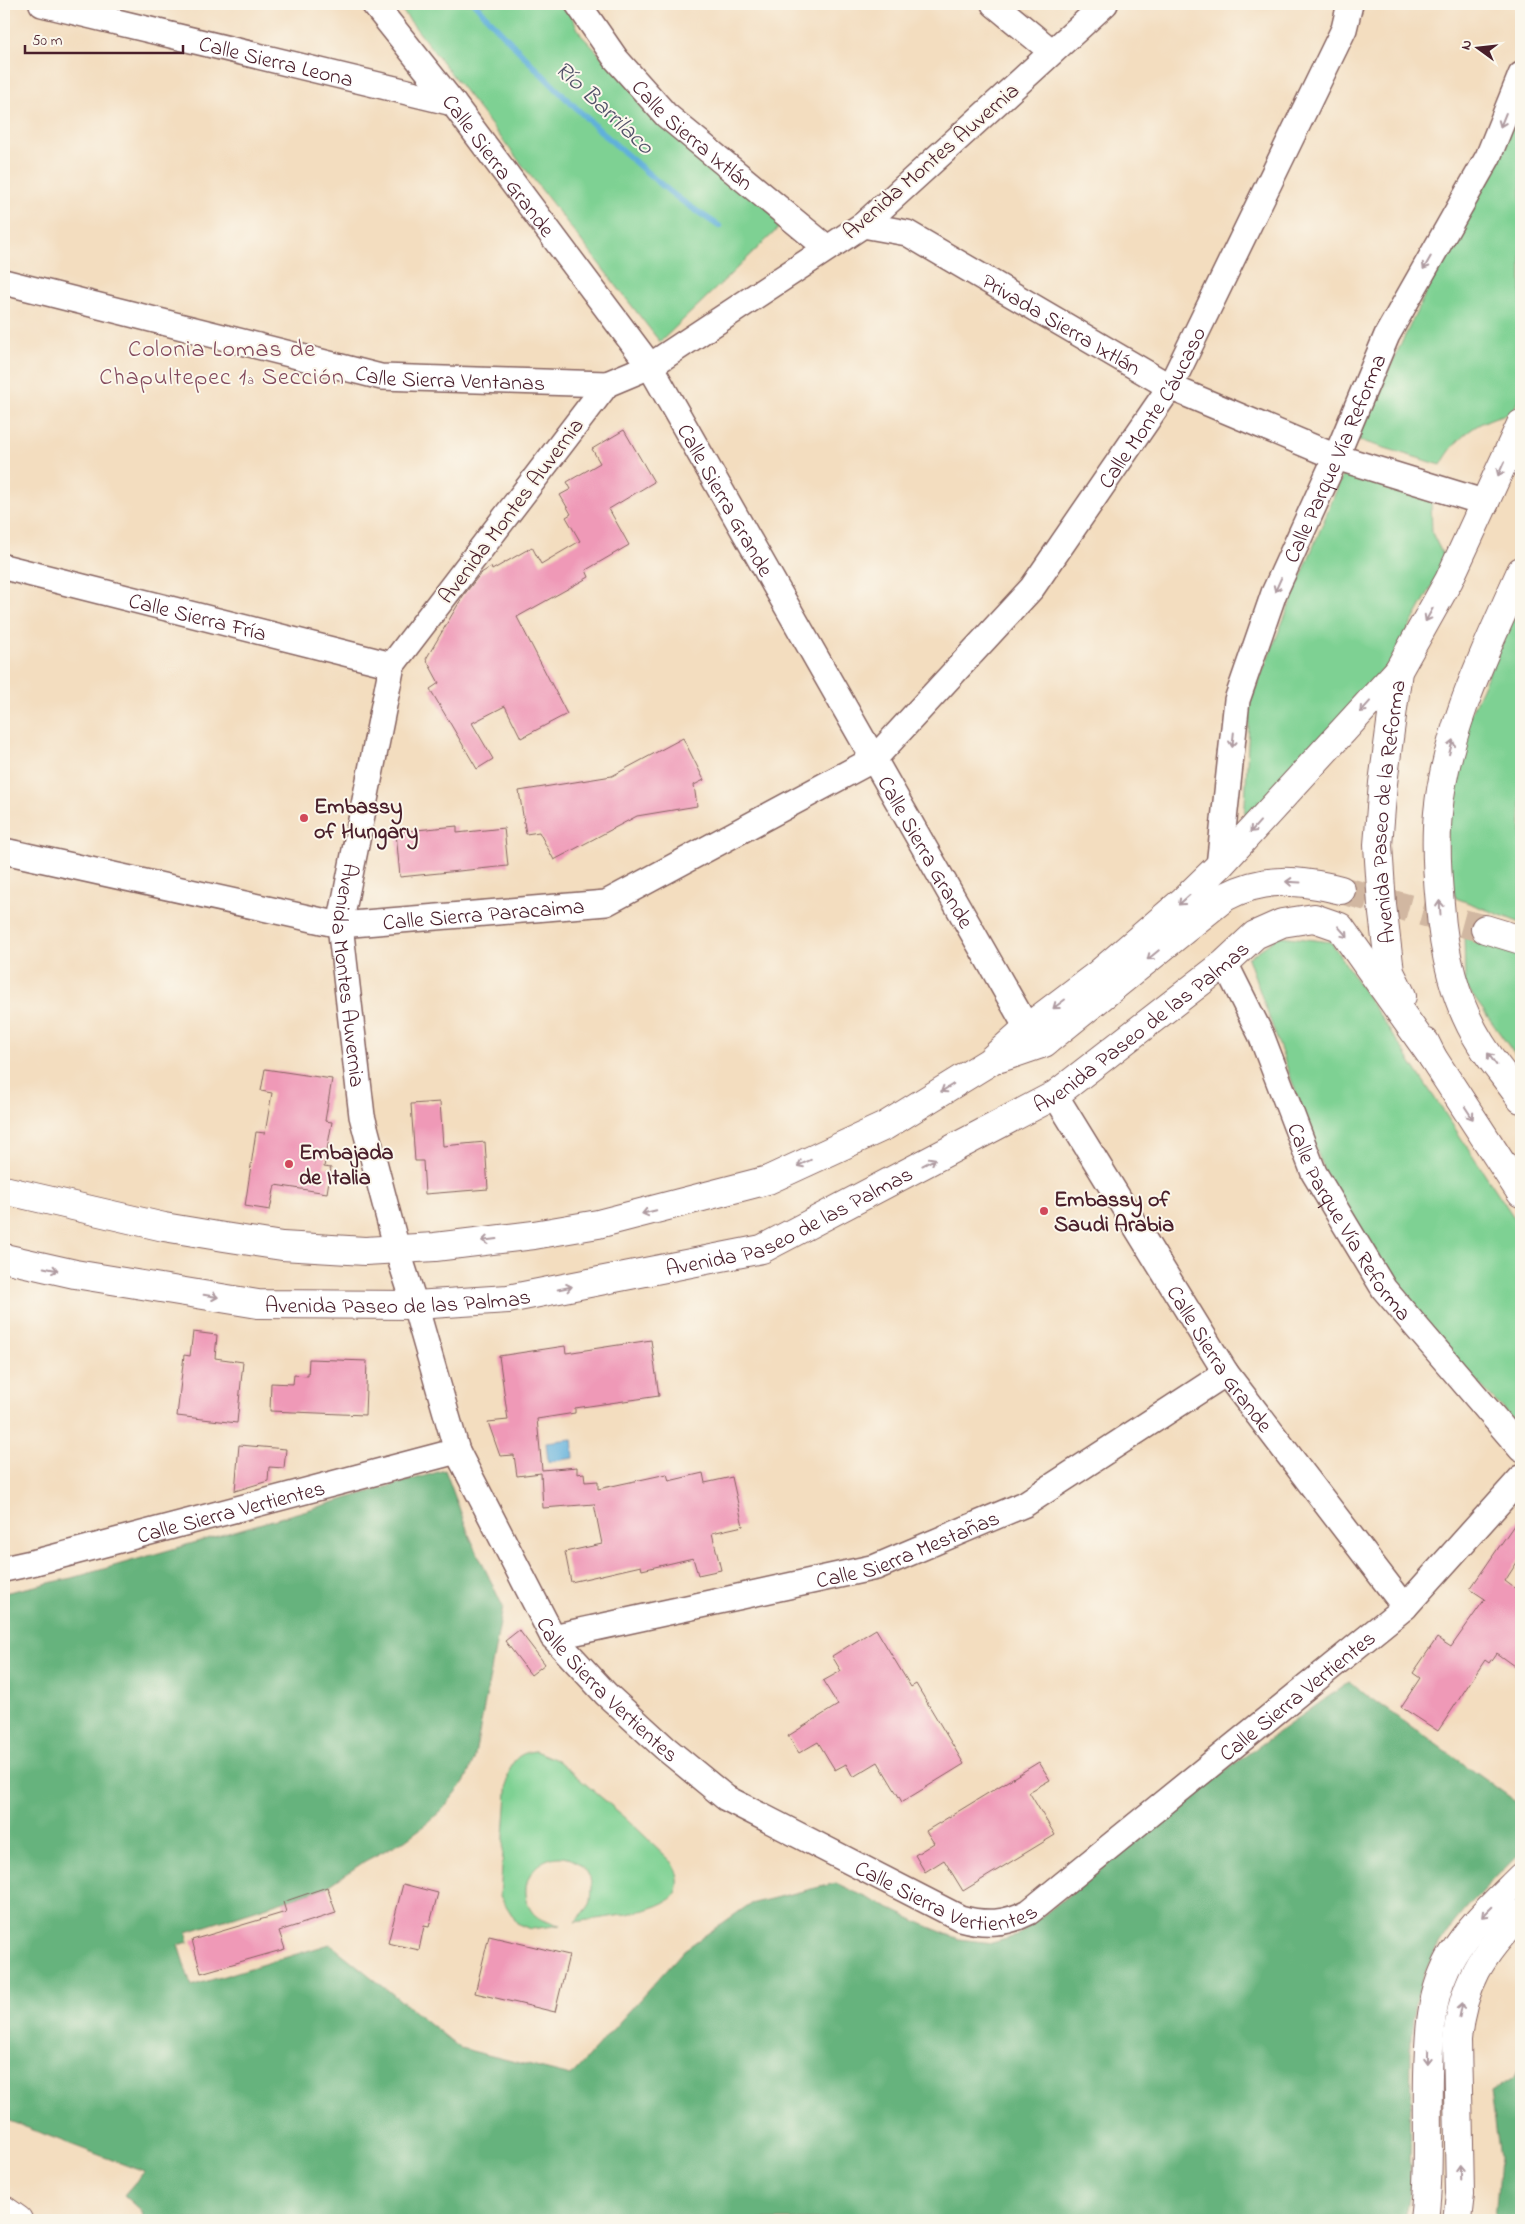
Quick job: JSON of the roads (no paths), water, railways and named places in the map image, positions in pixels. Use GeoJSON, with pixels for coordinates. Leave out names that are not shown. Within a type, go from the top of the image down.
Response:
{"type":"FeatureCollection","features":[{"type":"Feature","properties":{"kind":"main road","name":"Avenida Paseo de la Reforma"},"geometry":{"type":"LineString","coordinates":[[1521,424],[1486,504],[1449,580],[1398,671],[1383,783],[1378,845],[1382,904],[1390,972],[1433,1058],[1521,1193]]}},
{"type":"Feature","properties":{"kind":"main road","name":"Avenida Paseo de la Reforma"},"geometry":{"type":"LineString","coordinates":[[1521,571],[1460,715],[1443,780],[1436,845],[1440,916],[1447,960],[1460,1000],[1480,1043],[1521,1099]]}},
{"type":"Feature","properties":{"kind":"main road","name":"Avenida Paseo de las Palmas"},"geometry":{"type":"LineString","coordinates":[[4,1190],[164,1227],[282,1246],[365,1251],[435,1247],[534,1235],[598,1224],[768,1180],[884,1126],[989,1062],[1027,1028],[1097,975],[1184,900],[1219,866],[1398,671]]}},
{"type":"Feature","properties":{"kind":"main road"},"geometry":{"type":"LineString","coordinates":[[989,1062],[1044,1043],[1226,897],[1243,888],[1261,883],[1289,881],[1316,884],[1341,890]]}},
{"type":"Feature","properties":{"kind":"main road","name":"Avenida Paseo de las Palmas"},"geometry":{"type":"LineString","coordinates":[[4,1258],[75,1274],[258,1304],[416,1306],[508,1300],[762,1249],[1055,1096],[1226,963],[1255,934],[1282,923],[1314,918],[1340,927],[1433,1058]]}},
{"type":"Feature","properties":{"kind":"main road"},"geometry":{"type":"LineString","coordinates":[[1486,929],[1521,940]]}},
{"type":"Feature","properties":{"kind":"main road"},"geometry":{"type":"LineString","coordinates":[[1424,2220],[1427,2193],[1429,2038],[1436,1993],[1443,1971],[1462,1939],[1521,1877]]}},
{"type":"Feature","properties":{"kind":"main road"},"geometry":{"type":"LineString","coordinates":[[1457,2220],[1460,2194],[1457,2040],[1459,2020],[1463,2001],[1476,1969],[1495,1943],[1521,1914]]}},
{"type":"Feature","properties":{"kind":"main road"},"geometry":{"type":"LineString","coordinates":[[4,2210],[18,2220]]}},
{"type":"Feature","properties":{"kind":"street","name":"Calle Sierra Leona"},"geometry":{"type":"LineString","coordinates":[[42,4],[453,104]]}},
{"type":"Feature","properties":{"kind":"street","name":"Calle Sierra Grande"},"geometry":{"type":"LineString","coordinates":[[374,4],[453,104],[650,366],[1027,1028]]}},
{"type":"Feature","properties":{"kind":"street","name":"Calle Sierra Ixtlán"},"geometry":{"type":"LineString","coordinates":[[578,4],[616,59],[666,115],[827,248]]}},
{"type":"Feature","properties":{"kind":"street"},"geometry":{"type":"LineString","coordinates":[[994,4],[1052,52]]}},
{"type":"Feature","properties":{"kind":"street","name":"Avenida Montes Auvernia"},"geometry":{"type":"LineString","coordinates":[[416,1306],[397,1250],[362,1116],[340,925],[392,665],[607,384],[650,366],[863,225],[1105,4]]}},
{"type":"Feature","properties":{"kind":"street","name":"Calle Monte Cáucaso"},"geometry":{"type":"LineString","coordinates":[[874,760],[1032,588],[1170,387],[1344,29],[1350,4]]}},
{"type":"Feature","properties":{"kind":"street","name":"Calle Parque Vía Reforma"},"geometry":{"type":"LineString","coordinates":[[1219,866],[1237,700],[1274,593],[1336,457],[1387,334],[1488,157],[1521,75]]}},
{"type":"Feature","properties":{"kind":"street","name":"Privada Sierra Ixtlán"},"geometry":{"type":"LineString","coordinates":[[863,225],[907,233],[1170,387],[1336,457],[1486,504]]}},
{"type":"Feature","properties":{"kind":"street","name":"Calle Sierra Ventanas"},"geometry":{"type":"LineString","coordinates":[[4,282],[381,377],[607,384]]}},
{"type":"Feature","properties":{"kind":"street","name":"Calle Sierra Fría"},"geometry":{"type":"LineString","coordinates":[[4,567],[392,665]]}},
{"type":"Feature","properties":{"kind":"street","name":"Calle Sierra Paracaima"},"geometry":{"type":"LineString","coordinates":[[4,851],[340,925],[606,903],[874,760]]}},
{"type":"Feature","properties":{"kind":"street","name":"Calle Parque Vía Reforma"},"geometry":{"type":"LineString","coordinates":[[1226,963],[1261,1035],[1314,1173],[1384,1289],[1521,1449]]}},
{"type":"Feature","properties":{"kind":"street","name":"Calle Sierra Grande"},"geometry":{"type":"LineString","coordinates":[[1055,1096],[1226,1374],[1405,1608]]}},
{"type":"Feature","properties":{"kind":"street","name":"Calle Sierra Vertientes"},"geometry":{"type":"LineString","coordinates":[[416,1306],[457,1451],[553,1637],[606,1694],[665,1748],[726,1798],[960,1918],[989,1923],[1016,1918],[1029,1912],[1405,1608],[1521,1478]]}},
{"type":"Feature","properties":{"kind":"street","name":"Calle Sierra Mestañas"},"geometry":{"type":"LineString","coordinates":[[553,1637],[876,1567],[1024,1504],[1226,1374]]}},
{"type":"Feature","properties":{"kind":"street","name":"Calle Sierra Vertientes"},"geometry":{"type":"LineString","coordinates":[[4,1569],[457,1451]]}},
{"type":"Feature","properties":{"kind":"water"},"geometry":{"type":"Polygon","coordinates":[[[572,1439],[574,1458],[548,1462],[546,1442],[572,1439]]]}},
{"type":"Feature","properties":{"kind":"waterway","name":"Río Barrilaco"},"geometry":{"type":"LineString","coordinates":[[475,4],[545,78],[618,147],[675,196],[719,226]]}},
{"type":"Feature","properties":{"kind":"tunnel"},"geometry":{"type":"LineString","coordinates":[[1341,890],[1485,929]]}},
{"type":"Feature","properties":{"kind":"place","name":"Embassy of Hungary"},"geometry":{"type":"Point","coordinates":[304,818]}},
{"type":"Feature","properties":{"kind":"place","name":"Embajada de Italia"},"geometry":{"type":"Point","coordinates":[289,1164]}},
{"type":"Feature","properties":{"kind":"place","name":"Embassy of Saudi Arabia"},"geometry":{"type":"Point","coordinates":[1044,1211]}},
{"type":"Feature","properties":{"kind":"district","name":"Colonia Lomas de Chapultepec 1ª Sección"},"geometry":{"type":"Point","coordinates":[222,362]}}]}
